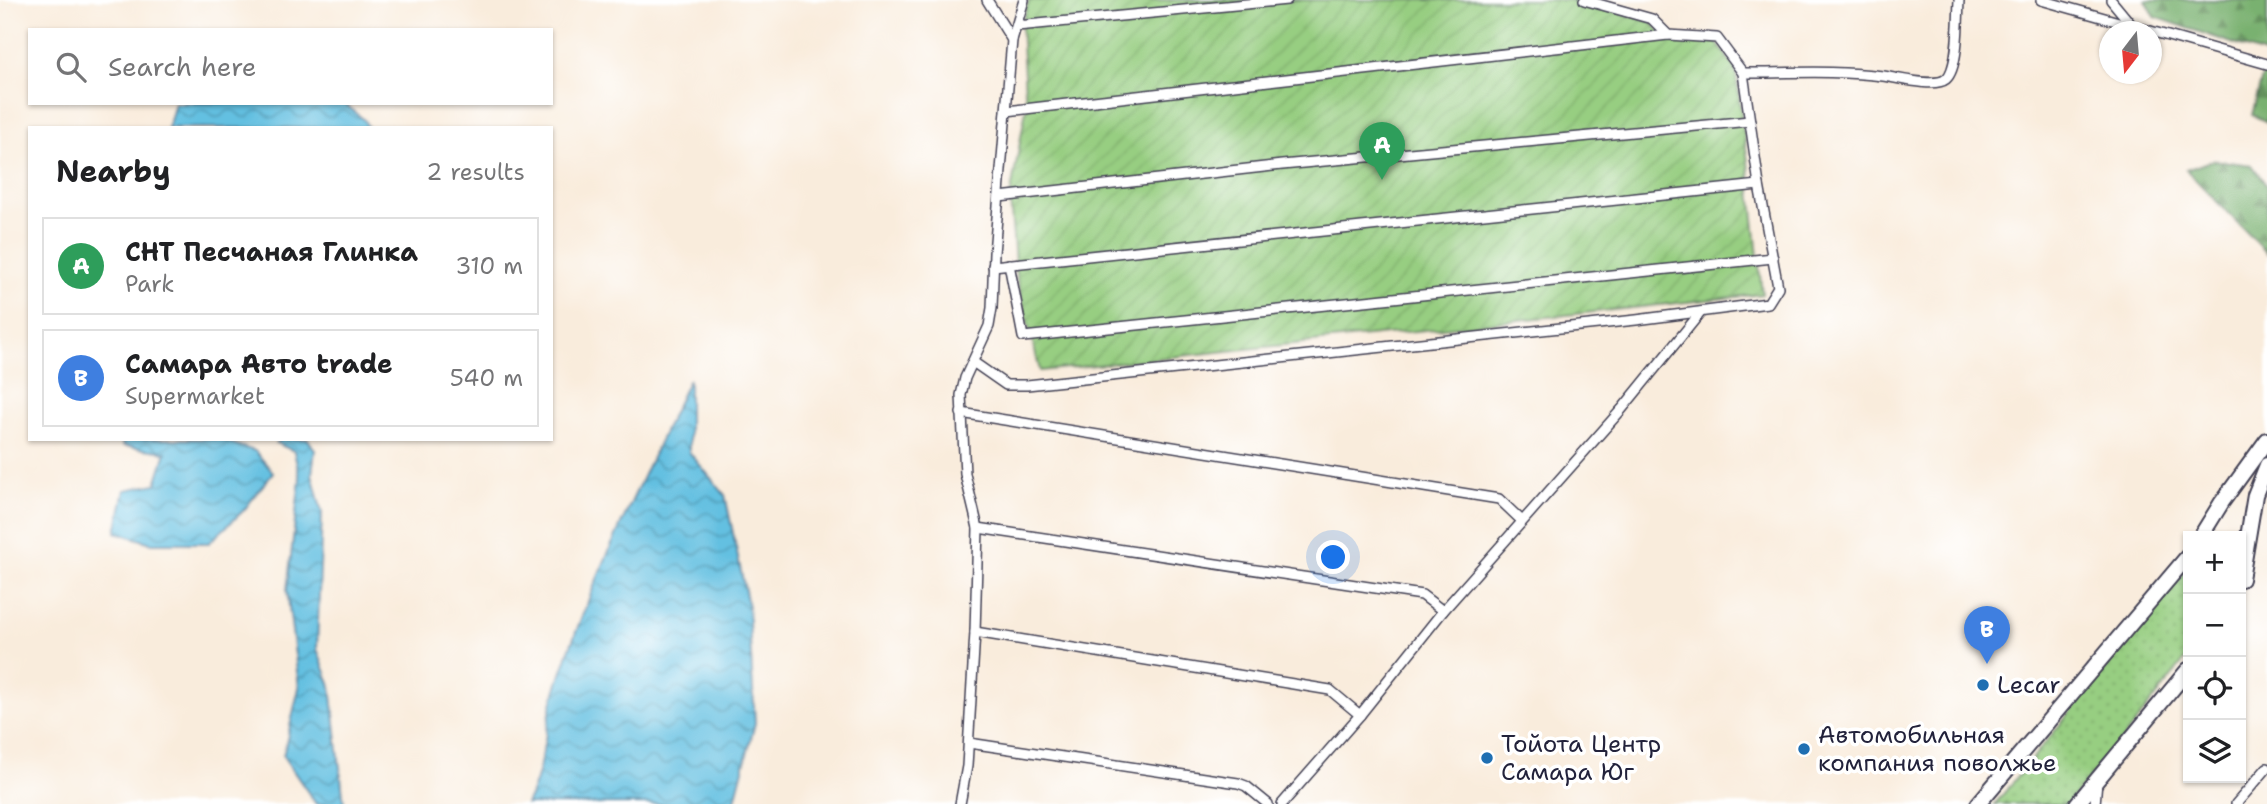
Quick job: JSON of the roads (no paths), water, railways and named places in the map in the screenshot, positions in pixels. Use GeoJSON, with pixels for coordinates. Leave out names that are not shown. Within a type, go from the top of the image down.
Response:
{"type":"FeatureCollection","features":[{"type":"Feature","properties":{"kind":"main road"},"geometry":{"type":"LineString","coordinates":[[2204,531],[2267,440]]}},
{"type":"Feature","properties":{"kind":"main road"},"geometry":{"type":"LineString","coordinates":[[2246,549],[2255,495],[2267,465]]}},
{"type":"Feature","properties":{"kind":"main road"},"geometry":{"type":"LineString","coordinates":[[1978,804],[2183,562]]}},
{"type":"Feature","properties":{"kind":"main road"},"geometry":{"type":"LineString","coordinates":[[2077,804],[2183,676]]}},
{"type":"Feature","properties":{"kind":"street"},"geometry":{"type":"LineString","coordinates":[[987,0],[1013,40]]}},
{"type":"Feature","properties":{"kind":"street"},"geometry":{"type":"LineString","coordinates":[[960,804],[969,743],[978,527],[965,474],[961,395],[989,326],[1013,40],[1024,0]]}},
{"type":"Feature","properties":{"kind":"street"},"geometry":{"type":"LineString","coordinates":[[1017,26],[1287,0]]}},
{"type":"Feature","properties":{"kind":"street"},"geometry":{"type":"LineString","coordinates":[[1584,0],[1652,19],[1668,35]]}},
{"type":"Feature","properties":{"kind":"street"},"geometry":{"type":"LineString","coordinates":[[1743,73],[1862,73],[1930,83],[1943,81],[1954,64],[1959,0]]}},
{"type":"Feature","properties":{"kind":"street"},"geometry":{"type":"LineString","coordinates":[[2041,0],[2117,21]]}},
{"type":"Feature","properties":{"kind":"street"},"geometry":{"type":"LineString","coordinates":[[2111,0],[2129,21]]}},
{"type":"Feature","properties":{"kind":"street"},"geometry":{"type":"LineString","coordinates":[[2162,34],[2267,64]]}},
{"type":"Feature","properties":{"kind":"street"},"geometry":{"type":"LineString","coordinates":[[973,362],[1006,385],[1027,385],[1701,312],[1768,303],[1778,287],[1759,185],[1743,73],[1717,38],[1668,35],[1007,111]]}},
{"type":"Feature","properties":{"kind":"street"},"geometry":{"type":"LineString","coordinates":[[999,197],[1282,165],[1750,121]]}},
{"type":"Feature","properties":{"kind":"street"},"geometry":{"type":"LineString","coordinates":[[993,266],[1759,185]]}},
{"type":"Feature","properties":{"kind":"street"},"geometry":{"type":"LineString","coordinates":[[1009,264],[1023,337],[1773,258]]}},
{"type":"Feature","properties":{"kind":"street"},"geometry":{"type":"LineString","coordinates":[[1282,804],[1360,715],[1443,611],[1622,409],[1701,312]]}},
{"type":"Feature","properties":{"kind":"street"},"geometry":{"type":"LineString","coordinates":[[961,413],[1499,499],[1522,521]]}},
{"type":"Feature","properties":{"kind":"street"},"geometry":{"type":"LineString","coordinates":[[978,527],[1422,595],[1443,611]]}},
{"type":"Feature","properties":{"kind":"street"},"geometry":{"type":"LineString","coordinates":[[975,632],[1330,690],[1360,715]]}},
{"type":"Feature","properties":{"kind":"street"},"geometry":{"type":"LineString","coordinates":[[969,743],[1238,783],[1268,804]]}},
{"type":"Feature","properties":{"kind":"street"},"geometry":{"type":"LineString","coordinates":[[2236,804],[2267,768]]}},
{"type":"Feature","properties":{"kind":"street"},"geometry":{"type":"LineString","coordinates":[[2095,804],[2097,781]]}},
{"type":"Feature","properties":{"kind":"water"},"geometry":{"type":"Polygon","coordinates":[[[174,105],[346,105],[367,126],[169,126],[174,105]]]}},
{"type":"Feature","properties":{"kind":"water"},"geometry":{"type":"Polygon","coordinates":[[[689,379],[689,452],[725,495],[748,605],[755,723],[734,804],[526,804],[541,761],[557,686],[585,608],[689,379]]]}},
{"type":"Feature","properties":{"kind":"water"},"geometry":{"type":"Polygon","coordinates":[[[122,441],[225,441],[255,451],[273,472],[244,510],[209,543],[151,543],[116,532],[125,490],[156,484],[166,452],[123,446],[122,441]]]}},
{"type":"Feature","properties":{"kind":"water"},"geometry":{"type":"Polygon","coordinates":[[[309,441],[315,450],[312,474],[322,513],[317,649],[331,686],[344,804],[316,804],[283,756],[299,688],[287,590],[300,479],[294,451],[276,443],[309,441]]]}},
{"type":"Feature","properties":{"kind":"place","name":"СНТ Песчаная Глинка"},"geometry":{"type":"Point","coordinates":[1382,180]}},
{"type":"Feature","properties":{"kind":"place","name":"Самара Авто trade"},"geometry":{"type":"Point","coordinates":[1987,664]}},
{"type":"Feature","properties":{"kind":"place","name":"Lecar"},"geometry":{"type":"Point","coordinates":[1983,685]}},
{"type":"Feature","properties":{"kind":"place","name":"Автомобильная компания поволжье"},"geometry":{"type":"Point","coordinates":[1804,749]}},
{"type":"Feature","properties":{"kind":"place","name":"Тойота Центр Самара Юг"},"geometry":{"type":"Point","coordinates":[1487,758]}}]}
